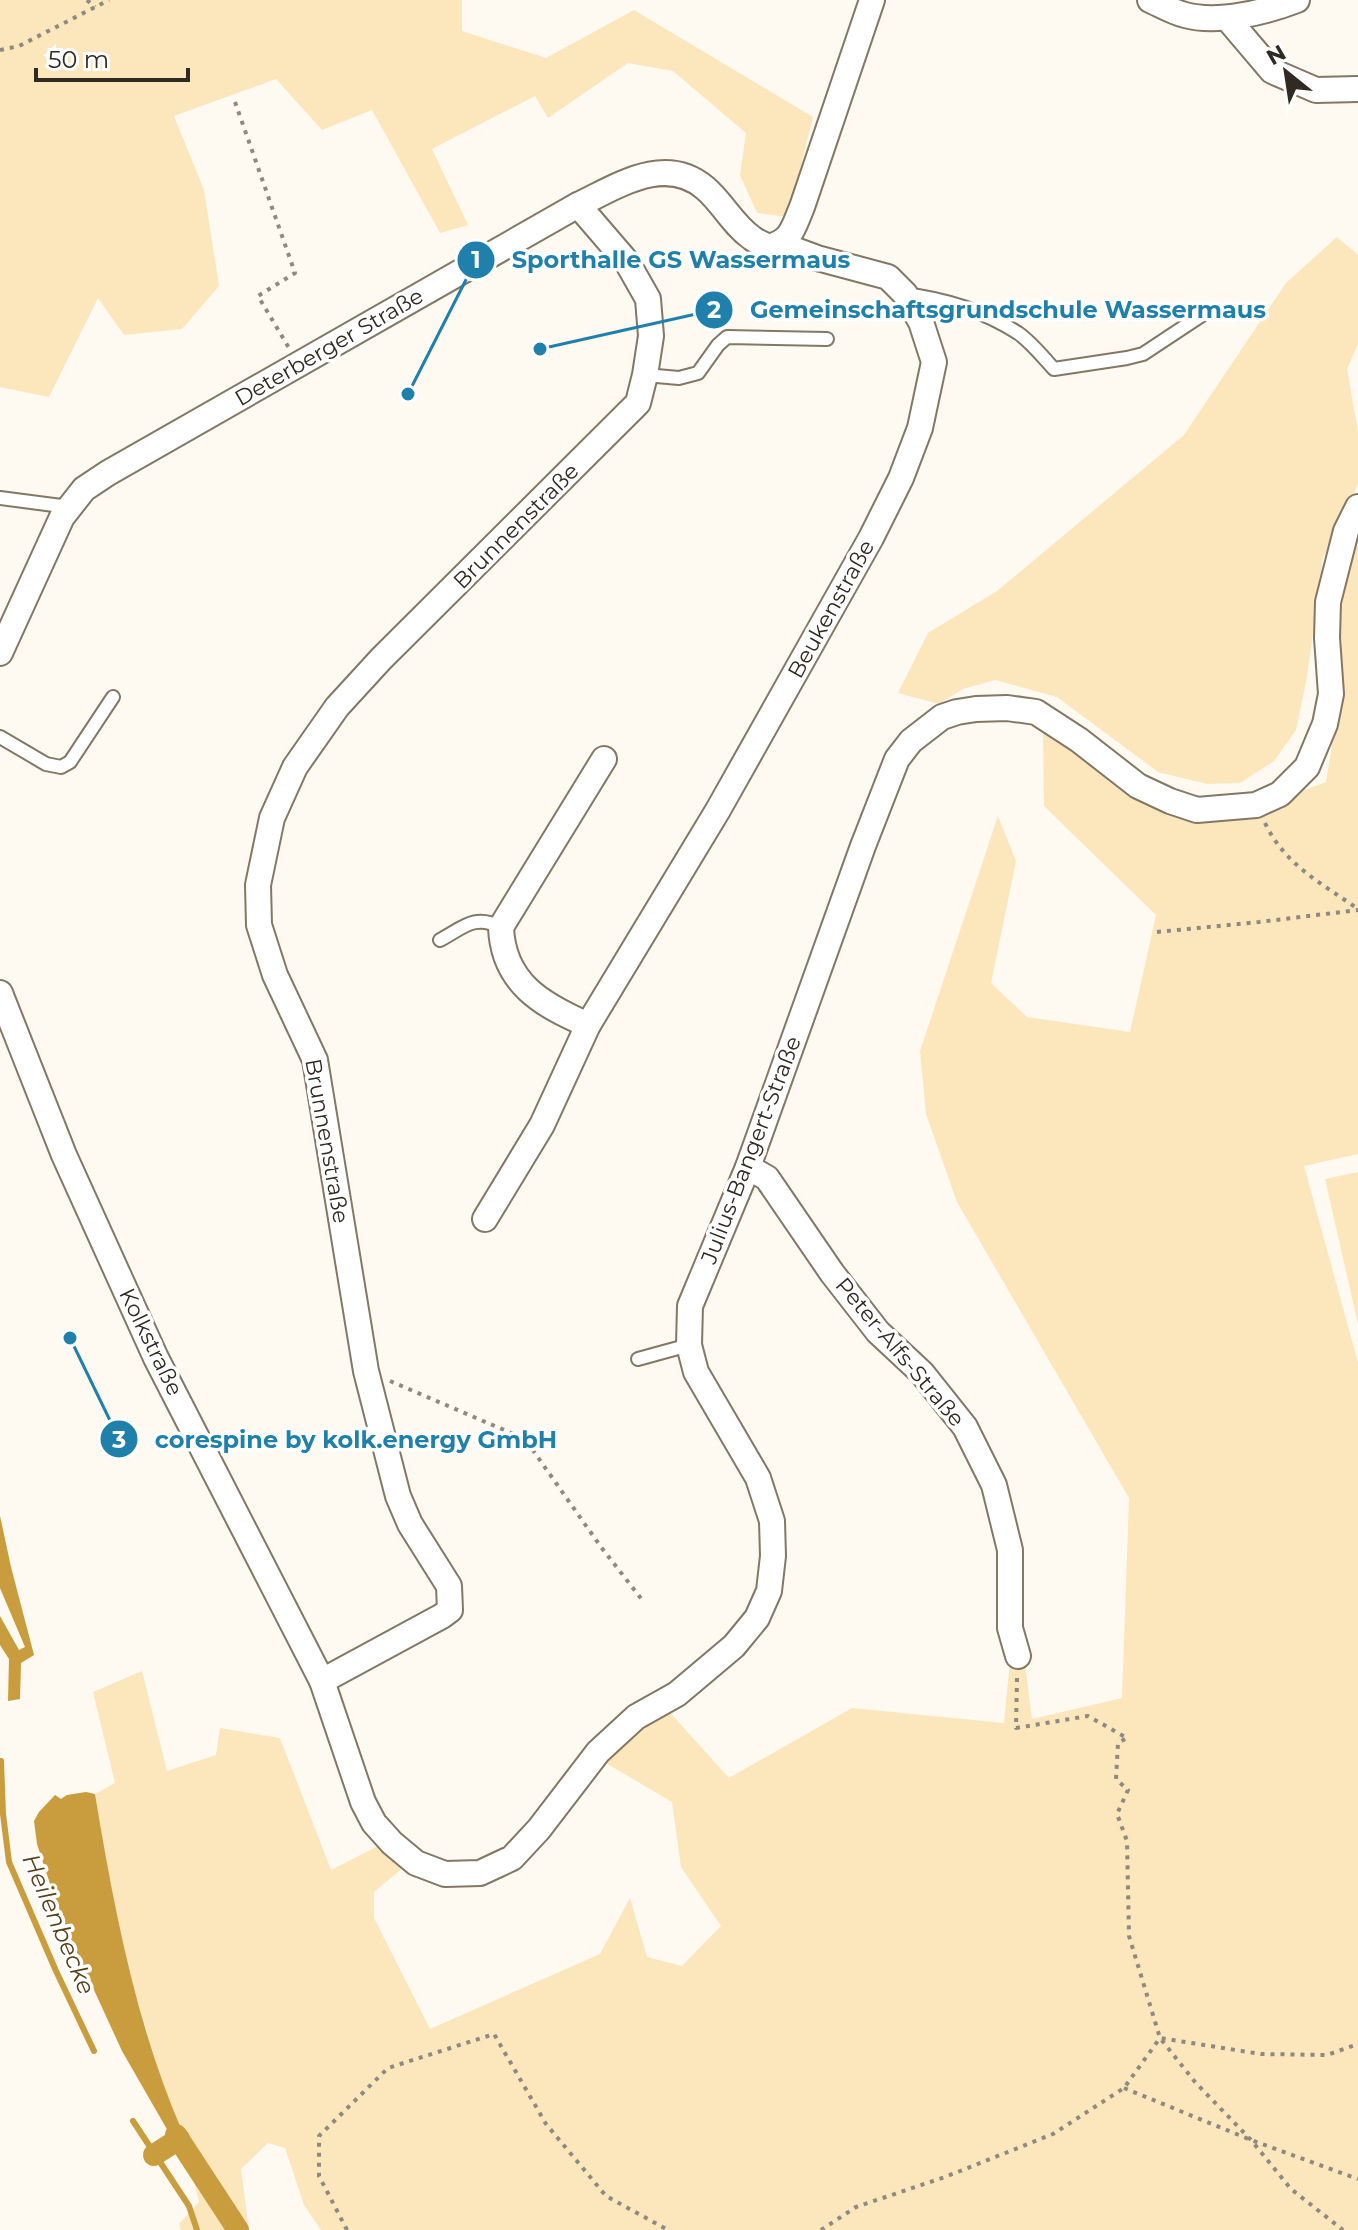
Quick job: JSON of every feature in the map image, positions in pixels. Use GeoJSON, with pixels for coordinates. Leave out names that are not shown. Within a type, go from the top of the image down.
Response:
{"type":"FeatureCollection","features":[{"type":"Feature","properties":{"kind":"street"},"geometry":{"type":"LineString","coordinates":[[779,244],[789,238],[802,207],[872,0]]}},
{"type":"Feature","properties":{"kind":"street"},"geometry":{"type":"LineString","coordinates":[[1150,0],[1187,16],[1227,18],[1272,10],[1297,0]]}},
{"type":"Feature","properties":{"kind":"street"},"geometry":{"type":"LineString","coordinates":[[1227,18],[1272,71],[1316,90],[1358,89]]}},
{"type":"Feature","properties":{"kind":"street","name":"Deterberger Straße"},"geometry":{"type":"LineString","coordinates":[[0,653],[62,517],[84,489],[578,205],[624,183],[656,173],[680,173],[705,188],[751,238],[768,247],[779,244]]}},
{"type":"Feature","properties":{"kind":"street","name":"Brunnenstraße"},"geometry":{"type":"LineString","coordinates":[[322,1681],[450,1610],[449,1586],[410,1524],[398,1496],[366,1371],[315,1060],[275,975],[259,925],[258,885],[272,818],[295,767],[337,707],[381,659],[638,403],[651,336],[648,299],[627,262],[578,205]]}},
{"type":"Feature","properties":{"kind":"street","name":"Beukenstraße"},"geometry":{"type":"LineString","coordinates":[[485,1219],[542,1125],[588,1025],[718,810],[871,538],[901,478],[920,428],[934,362],[921,322],[905,294],[888,277],[779,244]]}},
{"type":"Feature","properties":{"kind":"street","name":"Julius-Bangert-Straße"},"geometry":{"type":"LineString","coordinates":[[322,1681],[363,1802],[374,1823],[416,1863],[445,1874],[480,1873],[512,1858],[539,1829],[598,1752],[636,1717],[677,1694],[734,1646],[757,1618],[769,1591],[773,1556],[772,1521],[758,1478],[696,1372],[689,1345],[690,1306],[748,1167],[897,759],[911,741],[942,717],[976,709],[1007,708],[1036,712],[1079,740],[1138,786],[1197,810],[1256,805],[1280,794],[1307,767],[1325,724],[1331,694],[1328,602],[1346,531],[1358,507]]}},
{"type":"Feature","properties":{"kind":"street"},"geometry":{"type":"LineString","coordinates":[[588,1025],[544,1004],[526,988],[502,946],[501,927],[604,759]]}},
{"type":"Feature","properties":{"kind":"street","name":"Kolkstraße"},"geometry":{"type":"LineString","coordinates":[[0,993],[64,1155],[156,1358],[322,1681]]}},
{"type":"Feature","properties":{"kind":"street","name":"Peter-Alfs-Straße"},"geometry":{"type":"LineString","coordinates":[[748,1167],[767,1178],[832,1273],[878,1332],[922,1373],[965,1427],[994,1485],[1010,1550],[1010,1628],[1018,1656]]}},
{"type":"Feature","properties":{"kind":"lane"},"geometry":{"type":"LineString","coordinates":[[905,294],[946,301],[982,314],[1020,334],[1054,369],[1143,354],[1202,315]]}},
{"type":"Feature","properties":{"kind":"lane"},"geometry":{"type":"LineString","coordinates":[[645,375],[679,378],[698,373],[727,337],[827,339]]}},
{"type":"Feature","properties":{"kind":"lane"},"geometry":{"type":"LineString","coordinates":[[0,498],[69,507]]}},
{"type":"Feature","properties":{"kind":"lane"},"geometry":{"type":"LineString","coordinates":[[0,737],[46,764],[61,767],[70,762],[113,697]]}},
{"type":"Feature","properties":{"kind":"lane"},"geometry":{"type":"LineString","coordinates":[[440,940],[478,920],[487,920],[501,927]]}},
{"type":"Feature","properties":{"kind":"lane"},"geometry":{"type":"LineString","coordinates":[[638,1359],[689,1345]]}},
{"type":"Feature","properties":{"kind":"path"},"geometry":{"type":"LineString","coordinates":[[87,0],[95,7]]}},
{"type":"Feature","properties":{"kind":"path"},"geometry":{"type":"LineString","coordinates":[[0,50],[19,46],[109,0]]}},
{"type":"Feature","properties":{"kind":"path"},"geometry":{"type":"LineString","coordinates":[[235,102],[295,273],[258,296],[298,365]]}},
{"type":"Feature","properties":{"kind":"path"},"geometry":{"type":"LineString","coordinates":[[1256,805],[1275,843],[1294,864],[1358,910]]}},
{"type":"Feature","properties":{"kind":"path"},"geometry":{"type":"LineString","coordinates":[[1157,932],[1358,910]]}},
{"type":"Feature","properties":{"kind":"path"},"geometry":{"type":"LineString","coordinates":[[366,1371],[525,1439],[643,1601]]}},
{"type":"Feature","properties":{"kind":"path"},"geometry":{"type":"LineString","coordinates":[[1018,1656],[1016,1728],[1088,1716],[1127,1738],[1118,1743],[1116,1779],[1128,1790],[1117,1814],[1127,1841],[1129,1936],[1160,2038],[1291,2189],[1343,2230]]}},
{"type":"Feature","properties":{"kind":"path"},"geometry":{"type":"LineString","coordinates":[[347,2230],[319,2176],[319,2136],[388,2068],[494,2034],[546,2124],[606,2196],[668,2230]]}},
{"type":"Feature","properties":{"kind":"path"},"geometry":{"type":"LineString","coordinates":[[1160,2038],[1261,2054],[1327,2055],[1358,2044]]}},
{"type":"Feature","properties":{"kind":"path"},"geometry":{"type":"LineString","coordinates":[[821,2230],[856,2207],[945,2177],[1053,2134],[1124,2088],[1160,2038]]}},
{"type":"Feature","properties":{"kind":"path"},"geometry":{"type":"LineString","coordinates":[[1124,2088],[1251,2140],[1358,2179]]}},
{"type":"Feature","properties":{"kind":"shaded area"},"geometry":{"type":"Polygon","coordinates":[[[0,0],[462,0],[462,31],[546,58],[634,10],[813,117],[788,217],[757,213],[740,175],[746,133],[673,71],[628,63],[548,118],[535,96],[432,149],[468,225],[440,233],[372,110],[322,130],[276,79],[174,116],[204,190],[219,286],[182,329],[124,335],[98,298],[49,397],[0,387],[0,0]]]}},
{"type":"Feature","properties":{"kind":"shaded area"},"geometry":{"type":"Polygon","coordinates":[[[1337,237],[1358,255],[1358,344],[1347,369],[1358,431],[1358,484],[1323,558],[1307,677],[1296,730],[1274,761],[1240,783],[1207,784],[1158,772],[1057,697],[995,680],[963,689],[939,704],[898,693],[928,633],[997,591],[1184,435],[1286,283],[1337,237]]]}},
{"type":"Feature","properties":{"kind":"shaded area"},"geometry":{"type":"Polygon","coordinates":[[[1358,540],[1358,1154],[1304,1166],[1358,1363],[1358,2230],[321,2230],[304,2205],[285,2148],[268,2143],[241,2169],[249,2230],[181,2230],[179,2224],[199,2202],[182,2131],[166,2095],[128,1969],[111,1891],[95,1794],[115,1783],[93,1692],[142,1671],[167,1771],[216,1755],[220,1728],[280,1738],[331,1870],[380,1845],[404,1867],[374,1892],[374,1918],[430,2029],[600,1954],[630,1898],[647,1957],[682,1966],[721,1926],[681,1867],[672,1802],[599,1759],[665,1707],[729,1778],[852,1708],[1004,1723],[1010,1661],[1025,1664],[1032,1719],[1122,1698],[1129,1498],[957,1202],[926,1114],[920,1051],[998,816],[1016,861],[991,983],[1027,1017],[1130,1032],[1156,915],[1044,806],[1043,733],[1056,732],[1162,813],[1236,816],[1326,782],[1341,690],[1334,617],[1358,540]]]}},
{"type":"Feature","properties":{"kind":"shaded area"},"geometry":{"type":"Polygon","coordinates":[[[1358,1172],[1358,1324],[1325,1179],[1358,1172]]]}},
{"type":"Feature","properties":{"kind":"shaded area"},"geometry":{"type":"Polygon","coordinates":[[[0,1516],[34,1655],[21,1663],[20,1699],[8,1701],[9,1659],[0,1645],[0,1616],[19,1650],[25,1647],[0,1588],[0,1516]]]}},
{"type":"Feature","properties":{"kind":"shaded area"},"geometry":{"type":"Polygon","coordinates":[[[86,1792],[95,1794],[128,1966],[152,2049],[182,2131],[172,2138],[122,2051],[72,1942],[37,1844],[34,1821],[55,1795],[61,1799],[86,1792]]]}},
{"type":"Feature","properties":{"kind":"waterway","name":"Heilenbecke"},"geometry":{"type":"LineString","coordinates":[[1,1761],[9,1862],[94,2051]]}},
{"type":"Feature","properties":{"kind":"waterway","name":"Heilenbecke"},"geometry":{"type":"LineString","coordinates":[[133,2121],[189,2206],[197,2230]]}},
{"type":"Feature","properties":{"kind":"waterway"},"geometry":{"type":"LineString","coordinates":[[176,2135],[238,2230]]}},
{"type":"Feature","properties":{"kind":"waterway"},"geometry":{"type":"LineString","coordinates":[[154,2155],[179,2139]]}},
{"type":"Feature","properties":{"kind":"place","name":"Gemeinschaftsgrundschule Wassermaus"},"geometry":{"type":"Point","coordinates":[540,349]}},
{"type":"Feature","properties":{"kind":"place","name":"Sporthalle GS Wassermaus"},"geometry":{"type":"Point","coordinates":[408,394]}},
{"type":"Feature","properties":{"kind":"place","name":"corespine by kolk.energy GmbH"},"geometry":{"type":"Point","coordinates":[70,1338]}}]}
